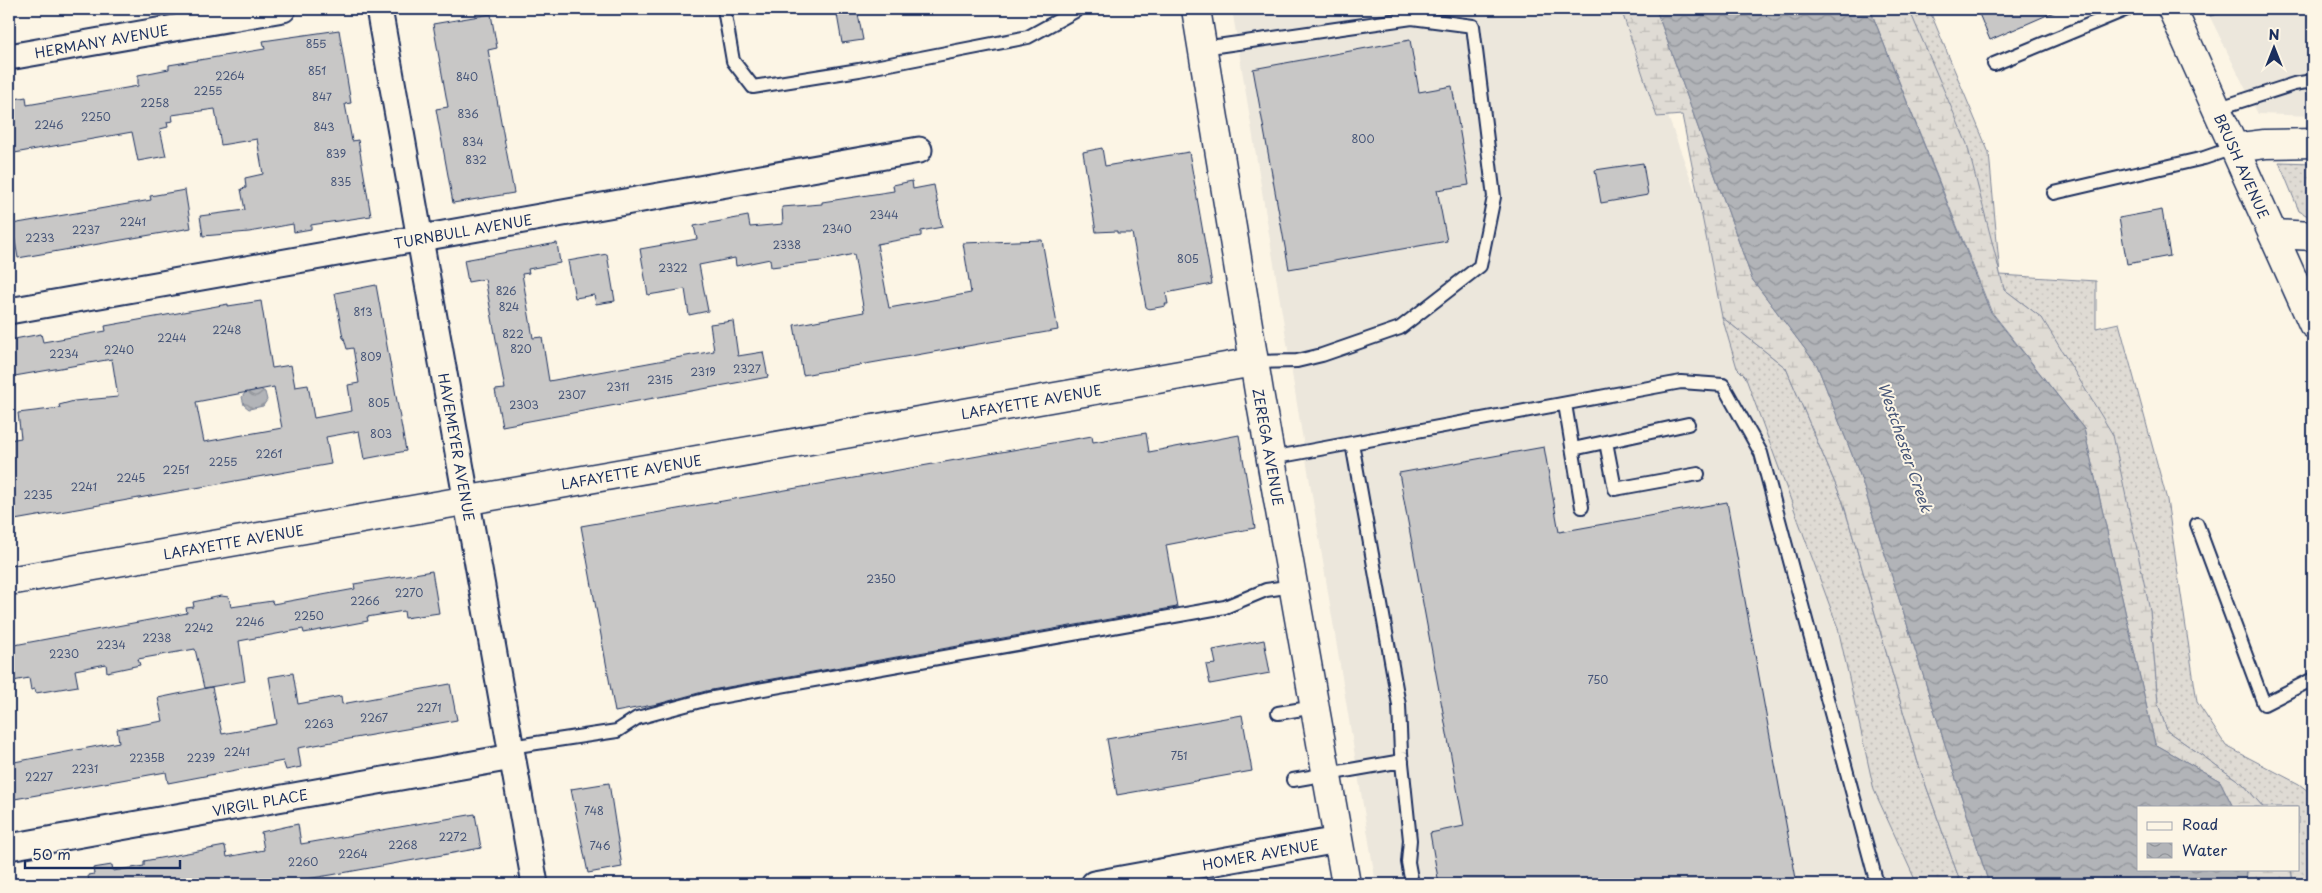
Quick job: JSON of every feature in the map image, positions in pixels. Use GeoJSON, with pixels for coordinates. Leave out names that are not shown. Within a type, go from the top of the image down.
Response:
{"type":"FeatureCollection","features":[{"type":"Feature","properties":{"kind":"street","name":"HERMANY AVENUE"},"geometry":{"type":"LineString","coordinates":[[9,57],[283,9]]}},
{"type":"Feature","properties":{"kind":"street","name":"HAVEMEYER AVENUE"},"geometry":{"type":"LineString","coordinates":[[379,9],[534,884]]}},
{"type":"Feature","properties":{"kind":"street","name":"ZEREGA AVENUE"},"geometry":{"type":"LineString","coordinates":[[1196,9],[1254,362],[1346,884]]}},
{"type":"Feature","properties":{"kind":"street","name":"BRUSH AVENUE"},"geometry":{"type":"LineString","coordinates":[[2172,9],[2313,324]]}},
{"type":"Feature","properties":{"kind":"street"},"geometry":{"type":"LineString","coordinates":[[2233,148],[2265,144],[2313,143]]}},
{"type":"Feature","properties":{"kind":"street","name":"TURNBULL AVENUE"},"geometry":{"type":"LineString","coordinates":[[9,311],[919,150]]}},
{"type":"Feature","properties":{"kind":"street"},"geometry":{"type":"LineString","coordinates":[[2273,234],[2313,236]]}},
{"type":"Feature","properties":{"kind":"street","name":"LAFAYETTE AVENUE"},"geometry":{"type":"LineString","coordinates":[[9,581],[1254,362]]}},
{"type":"Feature","properties":{"kind":"street","name":"VIRGIL PLACE"},"geometry":{"type":"LineString","coordinates":[[9,847],[511,752]]}},
{"type":"Feature","properties":{"kind":"street","name":"HOMER AVENUE"},"geometry":{"type":"LineString","coordinates":[[1094,884],[1338,840]]}},
{"type":"Feature","properties":{"kind":"lane"},"geometry":{"type":"LineString","coordinates":[[724,9],[733,61],[753,87],[859,70],[1028,37],[1079,9]]}},
{"type":"Feature","properties":{"kind":"lane"},"geometry":{"type":"LineString","coordinates":[[1994,64],[2127,9]]}},
{"type":"Feature","properties":{"kind":"lane"},"geometry":{"type":"LineString","coordinates":[[1202,48],[1412,18],[1474,26],[1494,196],[1480,266],[1400,328],[1322,356],[1297,361],[1254,362]]}},
{"type":"Feature","properties":{"kind":"lane"},"geometry":{"type":"LineString","coordinates":[[2216,109],[2294,84],[2313,82]]}},
{"type":"Feature","properties":{"kind":"lane"},"geometry":{"type":"LineString","coordinates":[[2054,194],[2204,158],[2233,148]]}},
{"type":"Feature","properties":{"kind":"lane"},"geometry":{"type":"LineString","coordinates":[[1271,458],[1681,382],[1723,385],[1761,453],[1877,884]]}},
{"type":"Feature","properties":{"kind":"lane"},"geometry":{"type":"LineString","coordinates":[[1565,404],[1582,507]]}},
{"type":"Feature","properties":{"kind":"lane"},"geometry":{"type":"LineString","coordinates":[[1572,449],[1688,424]]}},
{"type":"Feature","properties":{"kind":"lane"},"geometry":{"type":"LineString","coordinates":[[1606,442],[1614,489],[1698,474]]}},
{"type":"Feature","properties":{"kind":"lane"},"geometry":{"type":"LineString","coordinates":[[1352,443],[1399,704],[1402,760],[1410,840],[1408,862],[1412,884]]}},
{"type":"Feature","properties":{"kind":"lane"},"geometry":{"type":"LineString","coordinates":[[2197,524],[2264,704],[2313,679]]}},
{"type":"Feature","properties":{"kind":"lane"},"geometry":{"type":"LineString","coordinates":[[511,752],[617,731],[637,718],[708,699],[836,674],[1225,607],[1253,594],[1293,586]]}},
{"type":"Feature","properties":{"kind":"lane"},"geometry":{"type":"LineString","coordinates":[[1278,713],[1315,707]]}},
{"type":"Feature","properties":{"kind":"lane"},"geometry":{"type":"LineString","coordinates":[[1293,780],[1402,760]]}},
{"type":"Feature","properties":{"kind":"shaded area"},"geometry":{"type":"Polygon","coordinates":[[[1232,9],[1629,9],[1947,884],[1376,884],[1232,9]]]}},
{"type":"Feature","properties":{"kind":"shaded area"},"geometry":{"type":"Polygon","coordinates":[[[2206,9],[2313,9],[2313,116],[2258,114],[2206,9]]]}},
{"type":"Feature","properties":{"kind":"green space"},"geometry":{"type":"Polygon","coordinates":[[[1621,9],[1656,9],[1752,279],[1817,365],[1860,475],[1989,884],[1961,884],[1918,763],[1843,502],[1786,368],[1722,317],[1682,115],[1657,117],[1621,9]]]}},
{"type":"Feature","properties":{"kind":"green space"},"geometry":{"type":"Polygon","coordinates":[[[1870,9],[1909,9],[1967,144],[2004,289],[2042,318],[2113,435],[2150,611],[2158,704],[2167,731],[2243,784],[2262,806],[2232,806],[2220,781],[2155,744],[2084,429],[1991,311],[1870,9]]]}},
{"type":"Feature","properties":{"kind":"green space"},"geometry":{"type":"Polygon","coordinates":[[[1909,9],[1929,9],[1989,153],[2000,275],[2096,281],[2096,328],[2119,323],[2167,500],[2197,702],[2226,746],[2299,784],[2313,795],[2313,884],[2293,884],[2291,870],[2300,870],[2300,806],[2262,806],[2243,784],[2167,731],[2158,704],[2150,611],[2042,318],[2004,289],[1909,9]]]}},
{"type":"Feature","properties":{"kind":"green space"},"geometry":{"type":"Polygon","coordinates":[[[2206,9],[2240,9],[2210,16],[2206,9]]]}},
{"type":"Feature","properties":{"kind":"green space"},"geometry":{"type":"Polygon","coordinates":[[[2279,162],[2313,163],[2313,219],[2299,211],[2279,162]]]}},
{"type":"Feature","properties":{"kind":"green space"},"geometry":{"type":"Polygon","coordinates":[[[1722,317],[1786,368],[1843,502],[1918,763],[1961,884],[1917,884],[1874,790],[1838,628],[1745,376],[1737,368],[1722,317]]]}},
{"type":"Feature","properties":{"kind":"green space"},"geometry":{"type":"Polygon","coordinates":[[[2247,870],[2291,870],[2293,884],[2246,884],[2247,870]]]}},
{"type":"Feature","properties":{"kind":"water","name":"Westchester Creek"},"geometry":{"type":"Polygon","coordinates":[[[1656,9],[1870,9],[1990,311],[2084,429],[2155,744],[2220,781],[2232,806],[2137,806],[2137,870],[2247,870],[2246,884],[1989,884],[1860,475],[1817,365],[1752,279],[1656,9]]]}},
{"type":"Feature","properties":{"kind":"water"},"geometry":{"type":"Polygon","coordinates":[[[260,389],[265,392],[267,400],[263,406],[249,409],[244,405],[242,397],[245,393],[260,389]]]}},
{"type":"Feature","properties":{"kind":"building"},"geometry":{"type":"Polygon","coordinates":[[[836,9],[857,9],[863,40],[842,43],[836,9]]]}},
{"type":"Feature","properties":{"kind":"building"},"geometry":{"type":"Polygon","coordinates":[[[1977,9],[2061,9],[1990,40],[1977,9]]]}},
{"type":"Feature","properties":{"kind":"building"},"geometry":{"type":"Polygon","coordinates":[[[491,14],[497,48],[488,50],[514,193],[453,203],[436,109],[448,107],[433,24],[491,14]]]}},
{"type":"Feature","properties":{"kind":"building"},"geometry":{"type":"Polygon","coordinates":[[[339,30],[351,103],[345,104],[352,141],[358,140],[371,216],[311,225],[311,229],[294,232],[293,224],[249,232],[203,236],[200,216],[245,210],[241,189],[246,188],[245,178],[263,174],[257,139],[221,145],[215,109],[172,115],[173,121],[167,122],[168,127],[160,129],[166,156],[138,161],[132,132],[9,154],[9,100],[26,97],[27,105],[138,86],[138,75],[169,69],[169,65],[265,49],[263,41],[339,30]]]}},
{"type":"Feature","properties":{"kind":"building"},"geometry":{"type":"Polygon","coordinates":[[[1410,40],[1419,92],[1452,86],[1469,185],[1437,190],[1447,241],[1289,269],[1253,69],[1410,40]]]}},
{"type":"Feature","properties":{"kind":"building"},"geometry":{"type":"Polygon","coordinates":[[[1102,148],[1105,166],[1189,152],[1212,284],[1166,293],[1168,304],[1165,304],[1166,306],[1149,309],[1146,307],[1132,233],[1117,233],[1117,231],[1096,232],[1083,152],[1102,148]]]}},
{"type":"Feature","properties":{"kind":"building"},"geometry":{"type":"Polygon","coordinates":[[[1643,163],[1648,195],[1601,203],[1595,170],[1643,163]]]}},
{"type":"Feature","properties":{"kind":"building"},"geometry":{"type":"Polygon","coordinates":[[[912,181],[913,189],[934,185],[942,227],[921,231],[921,236],[877,244],[889,308],[971,293],[963,243],[1042,240],[1058,330],[803,375],[794,325],[864,312],[854,254],[821,261],[771,267],[770,259],[736,266],[735,258],[699,265],[708,311],[689,315],[685,289],[648,295],[640,249],[697,239],[694,226],[748,216],[750,227],[783,224],[782,207],[822,204],[822,202],[894,191],[893,185],[912,181]]]}},
{"type":"Feature","properties":{"kind":"building"},"geometry":{"type":"Polygon","coordinates":[[[185,190],[191,228],[18,258],[12,224],[151,200],[150,196],[185,190]]]}},
{"type":"Feature","properties":{"kind":"building"},"geometry":{"type":"Polygon","coordinates":[[[2162,210],[2170,256],[2127,264],[2119,218],[2162,210]]]}},
{"type":"Feature","properties":{"kind":"building"},"geometry":{"type":"Polygon","coordinates":[[[557,243],[560,263],[528,269],[529,273],[522,274],[533,338],[542,337],[549,381],[714,351],[710,324],[733,321],[738,356],[763,352],[768,377],[502,426],[495,390],[505,389],[485,279],[468,282],[464,260],[557,243]]]}},
{"type":"Feature","properties":{"kind":"building"},"geometry":{"type":"Polygon","coordinates":[[[607,254],[615,301],[596,304],[594,295],[575,298],[568,261],[607,254]]]}},
{"type":"Feature","properties":{"kind":"building"},"geometry":{"type":"Polygon","coordinates":[[[376,285],[406,451],[364,459],[359,431],[326,437],[331,464],[9,521],[9,440],[21,438],[18,413],[60,408],[59,405],[74,401],[118,397],[112,359],[9,377],[9,340],[41,334],[43,342],[106,331],[105,326],[228,304],[228,306],[261,301],[272,368],[291,365],[295,387],[308,385],[314,418],[352,411],[348,385],[359,383],[353,348],[347,349],[343,338],[335,293],[376,285]],[[274,387],[196,402],[204,442],[282,428],[274,387]]]}},
{"type":"Feature","properties":{"kind":"building"},"geometry":{"type":"Polygon","coordinates":[[[1146,433],[1149,452],[1239,435],[1255,528],[1166,545],[1177,607],[706,691],[658,704],[615,712],[581,526],[1092,436],[1093,442],[1146,433]]]}},
{"type":"Feature","properties":{"kind":"building"},"geometry":{"type":"Polygon","coordinates":[[[1544,447],[1559,532],[1727,502],[1797,884],[1439,884],[1430,833],[1464,826],[1399,473],[1544,447]]]}},
{"type":"Feature","properties":{"kind":"building"},"geometry":{"type":"Polygon","coordinates":[[[432,571],[439,613],[405,618],[404,611],[367,617],[368,621],[304,633],[303,629],[239,641],[245,681],[204,688],[195,649],[138,659],[140,665],[107,672],[106,664],[75,670],[78,686],[36,693],[35,689],[31,690],[29,678],[13,681],[9,646],[187,613],[186,608],[194,607],[193,602],[221,596],[229,597],[231,607],[272,601],[273,604],[355,589],[354,584],[432,571]]]}},
{"type":"Feature","properties":{"kind":"building"},"geometry":{"type":"Polygon","coordinates":[[[1264,640],[1270,673],[1210,684],[1206,665],[1216,664],[1213,650],[1264,640]]]}},
{"type":"Feature","properties":{"kind":"building"},"geometry":{"type":"Polygon","coordinates":[[[293,673],[298,704],[341,696],[342,704],[450,684],[457,720],[298,748],[301,767],[286,770],[283,761],[168,783],[166,772],[9,800],[9,763],[119,742],[117,729],[163,721],[158,698],[212,687],[222,734],[277,724],[269,677],[293,673]]]}},
{"type":"Feature","properties":{"kind":"building"},"geometry":{"type":"Polygon","coordinates":[[[1242,715],[1252,771],[1117,795],[1107,739],[1242,715]]]}},
{"type":"Feature","properties":{"kind":"building"},"geometry":{"type":"Polygon","coordinates":[[[609,783],[622,867],[588,873],[571,789],[609,783]]]}},
{"type":"Feature","properties":{"kind":"building"},"geometry":{"type":"Polygon","coordinates":[[[475,814],[481,848],[275,884],[89,884],[88,875],[94,874],[93,868],[112,865],[113,871],[144,866],[144,861],[225,846],[227,857],[264,850],[261,832],[298,824],[301,844],[475,814]]]}}]}
